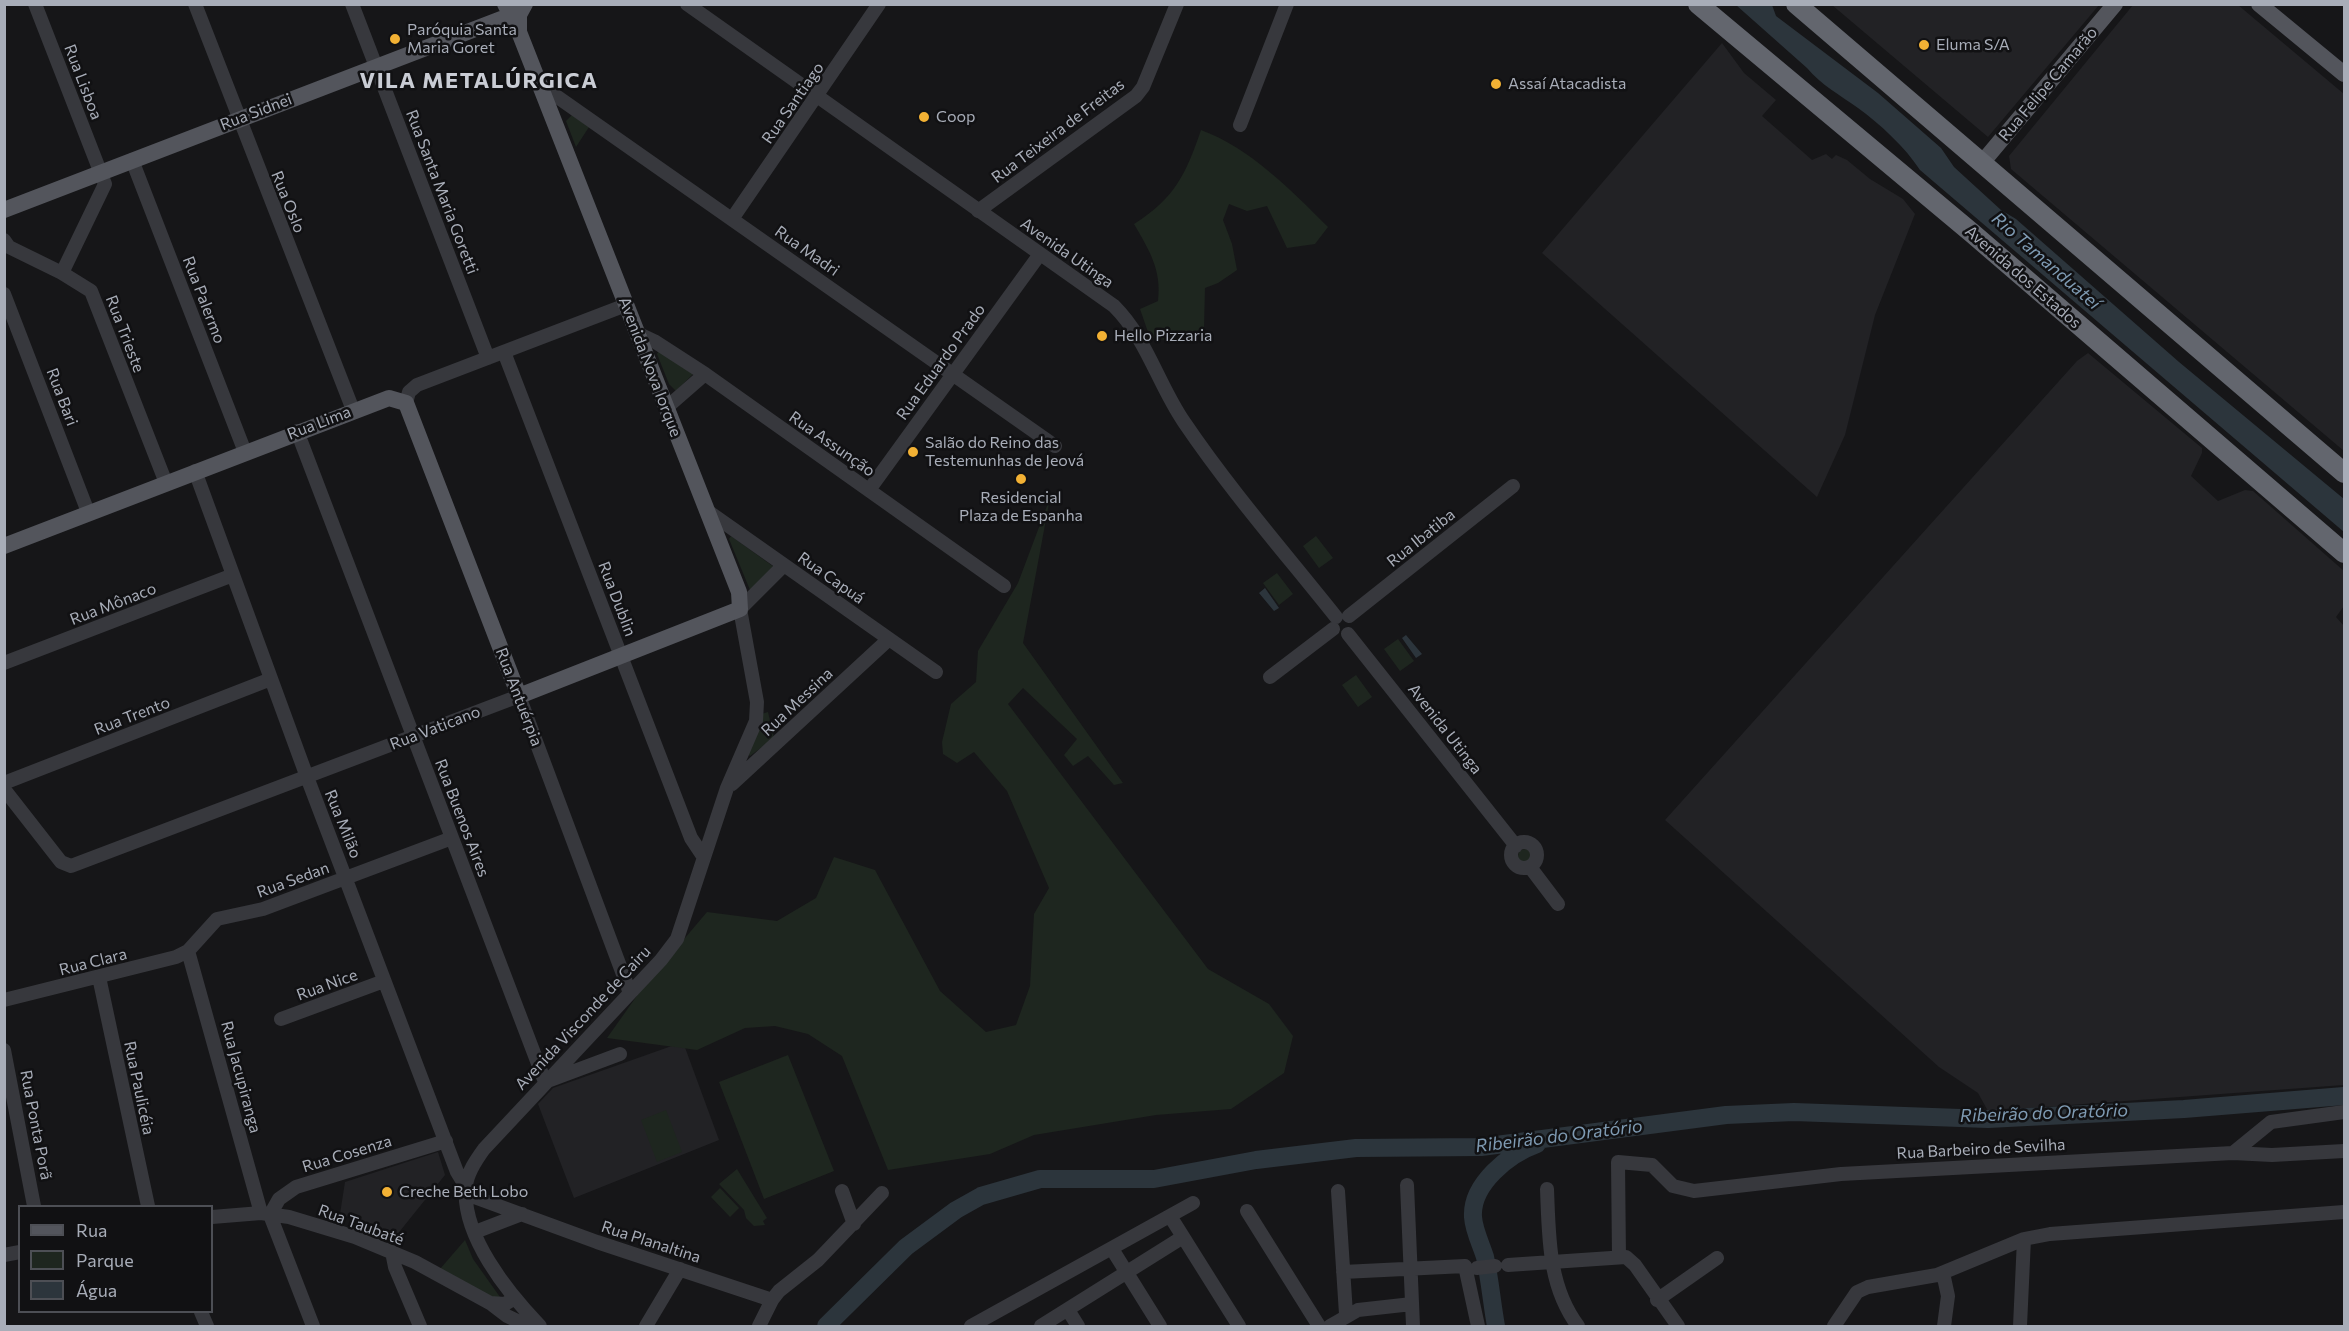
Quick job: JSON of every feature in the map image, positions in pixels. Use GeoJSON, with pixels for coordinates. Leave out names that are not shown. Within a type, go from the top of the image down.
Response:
{"type":"FeatureCollection","features":[{"type":"Feature","properties":{"kind":"highway","name":"Avenida dos Estados"},"geometry":{"type":"LineString","coordinates":[[1698,4],[1981,241],[2344,553]]}},
{"type":"Feature","properties":{"kind":"highway"},"geometry":{"type":"LineString","coordinates":[[1796,4],[2344,473]]}},
{"type":"Feature","properties":{"kind":"main road"},"geometry":{"type":"LineString","coordinates":[[519,32],[519,15],[525,4]]}},
{"type":"Feature","properties":{"kind":"main road","name":"Rua Felipe Camarão"},"geometry":{"type":"LineString","coordinates":[[1982,164],[2115,4]]}},
{"type":"Feature","properties":{"kind":"main road"},"geometry":{"type":"LineString","coordinates":[[2259,4],[2344,74]]}},
{"type":"Feature","properties":{"kind":"main road","name":"Rua Sidnei"},"geometry":{"type":"LineString","coordinates":[[4,210],[376,66],[507,10]]}},
{"type":"Feature","properties":{"kind":"main road","name":"Avenida Nova Iorque"},"geometry":{"type":"LineString","coordinates":[[507,10],[519,32],[739,592],[740,609]]}},
{"type":"Feature","properties":{"kind":"main road","name":"Rua Lima"},"geometry":{"type":"LineString","coordinates":[[4,546],[384,398],[406,403]]}},
{"type":"Feature","properties":{"kind":"main road","name":"Rua Antuérpia"},"geometry":{"type":"LineString","coordinates":[[406,403],[519,696]]}},
{"type":"Feature","properties":{"kind":"main road","name":"Rua Vaticano"},"geometry":{"type":"LineString","coordinates":[[519,696],[740,609]]}},
{"type":"Feature","properties":{"kind":"street","name":"Rua Lisboa"},"geometry":{"type":"LineString","coordinates":[[35,4],[100,171]]}},
{"type":"Feature","properties":{"kind":"street","name":"Rua Oslo"},"geometry":{"type":"LineString","coordinates":[[195,4],[353,410]]}},
{"type":"Feature","properties":{"kind":"street","name":"Rua Santa Maria Goretti"},"geometry":{"type":"LineString","coordinates":[[352,4],[488,358]]}},
{"type":"Feature","properties":{"kind":"street","name":"Avenida Utinga"},"geometry":{"type":"LineString","coordinates":[[687,4],[1124,316],[1137,334],[1171,403],[1189,430],[1339,621],[1338,634],[1348,634],[1516,846],[1512,852],[1513,860],[1518,866],[1530,867],[1558,904]]}},
{"type":"Feature","properties":{"kind":"street","name":"Rua Santiago"},"geometry":{"type":"LineString","coordinates":[[732,219],[879,4]]}},
{"type":"Feature","properties":{"kind":"street","name":"Rua Teixeira de Freitas"},"geometry":{"type":"LineString","coordinates":[[978,211],[1136,96],[1143,87],[1177,4]]}},
{"type":"Feature","properties":{"kind":"street"},"geometry":{"type":"LineString","coordinates":[[1240,124],[1287,4]]}},
{"type":"Feature","properties":{"kind":"street","name":"Rua Madri"},"geometry":{"type":"LineString","coordinates":[[539,84],[1055,446]]}},
{"type":"Feature","properties":{"kind":"street","name":"Rua Palermo"},"geometry":{"type":"LineString","coordinates":[[132,160],[245,452]]}},
{"type":"Feature","properties":{"kind":"street"},"geometry":{"type":"LineString","coordinates":[[62,273],[105,184],[100,171]]}},
{"type":"Feature","properties":{"kind":"street","name":"Rua Trieste"},"geometry":{"type":"LineString","coordinates":[[6,246],[62,273],[91,291],[165,483]]}},
{"type":"Feature","properties":{"kind":"street","name":"Rua Eduardo Prado"},"geometry":{"type":"LineString","coordinates":[[868,490],[1040,254]]}},
{"type":"Feature","properties":{"kind":"street","name":"Rua Bari"},"geometry":{"type":"LineString","coordinates":[[4,294],[88,512]]}},
{"type":"Feature","properties":{"kind":"street"},"geometry":{"type":"LineString","coordinates":[[406,403],[409,392],[417,385],[626,305]]}},
{"type":"Feature","properties":{"kind":"street","name":"Rua Assunção"},"geometry":{"type":"LineString","coordinates":[[637,333],[654,341],[705,374],[1004,586]]}},
{"type":"Feature","properties":{"kind":"street","name":"Rua Dublin"},"geometry":{"type":"LineString","coordinates":[[504,352],[691,838],[703,856]]}},
{"type":"Feature","properties":{"kind":"street"},"geometry":{"type":"LineString","coordinates":[[666,408],[705,374]]}},
{"type":"Feature","properties":{"kind":"street","name":"Rua Buenos Aires"},"geometry":{"type":"LineString","coordinates":[[297,431],[545,1082]]}},
{"type":"Feature","properties":{"kind":"street","name":"Rua Milão"},"geometry":{"type":"LineString","coordinates":[[195,471],[307,777],[466,1191]]}},
{"type":"Feature","properties":{"kind":"street","name":"Rua Ibatiba"},"geometry":{"type":"LineString","coordinates":[[1270,677],[1513,486]]}},
{"type":"Feature","properties":{"kind":"street","name":"Rua Capuá"},"geometry":{"type":"LineString","coordinates":[[706,510],[936,672]]}},
{"type":"Feature","properties":{"kind":"street","name":"Rua Vaticano"},"geometry":{"type":"LineString","coordinates":[[740,609],[784,565]]}},
{"type":"Feature","properties":{"kind":"street","name":"Rua Mônaco"},"geometry":{"type":"LineString","coordinates":[[4,663],[233,575]]}},
{"type":"Feature","properties":{"kind":"street","name":"Avenida Nova Iorque"},"geometry":{"type":"LineString","coordinates":[[740,609],[757,708]]}},
{"type":"Feature","properties":{"kind":"street","name":"Rua Messina"},"geometry":{"type":"LineString","coordinates":[[727,788],[889,639]]}},
{"type":"Feature","properties":{"kind":"street","name":"Rua Trento"},"geometry":{"type":"LineString","coordinates":[[4,783],[271,679]]}},
{"type":"Feature","properties":{"kind":"street","name":"Rua Vaticano"},"geometry":{"type":"LineString","coordinates":[[4,789],[61,862],[71,866],[519,696]]}},
{"type":"Feature","properties":{"kind":"street","name":"Rua Antuérpia"},"geometry":{"type":"LineString","coordinates":[[519,696],[630,993]]}},
{"type":"Feature","properties":{"kind":"street","name":"Avenida Visconde de Cairu"},"geometry":{"type":"LineString","coordinates":[[466,1191],[478,1156],[661,960],[677,939],[727,788],[754,726],[757,708]]}},
{"type":"Feature","properties":{"kind":"street","name":"Rua Sedan"},"geometry":{"type":"LineString","coordinates":[[188,951],[217,919],[256,911],[452,838]]}},
{"type":"Feature","properties":{"kind":"street","name":"Rua Clara"},"geometry":{"type":"LineString","coordinates":[[4,1000],[161,962],[188,951]]}},
{"type":"Feature","properties":{"kind":"street","name":"Rua Jacupiranga"},"geometry":{"type":"LineString","coordinates":[[188,951],[266,1214],[313,1326]]}},
{"type":"Feature","properties":{"kind":"street","name":"Rua Paulicéia"},"geometry":{"type":"LineString","coordinates":[[99,977],[148,1205]]}},
{"type":"Feature","properties":{"kind":"street","name":"Rua Nice"},"geometry":{"type":"LineString","coordinates":[[281,1019],[384,981]]}},
{"type":"Feature","properties":{"kind":"street","name":"Rua Ponta Porã"},"geometry":{"type":"LineString","coordinates":[[4,1050],[34,1205]]}},
{"type":"Feature","properties":{"kind":"street"},"geometry":{"type":"LineString","coordinates":[[545,1082],[620,1054]]}},
{"type":"Feature","properties":{"kind":"street"},"geometry":{"type":"LineString","coordinates":[[2233,1153],[2271,1122],[2344,1112]]}},
{"type":"Feature","properties":{"kind":"street","name":"Rua Cosenza"},"geometry":{"type":"LineString","coordinates":[[266,1214],[279,1199],[296,1187],[446,1141]]}},
{"type":"Feature","properties":{"kind":"street","name":"Rua Barbeiro de Sevilha"},"geometry":{"type":"LineString","coordinates":[[1619,1257],[1618,1162],[1652,1165],[1673,1185],[1694,1191],[1841,1174],[2233,1153],[2272,1155],[2344,1151]]}},
{"type":"Feature","properties":{"kind":"street"},"geometry":{"type":"LineString","coordinates":[[1407,1185],[1413,1326]]}},
{"type":"Feature","properties":{"kind":"street"},"geometry":{"type":"LineString","coordinates":[[1547,1189],[1551,1261],[1562,1300],[1573,1324]]}},
{"type":"Feature","properties":{"kind":"street"},"geometry":{"type":"LineString","coordinates":[[466,1191],[475,1232],[483,1251],[516,1298],[540,1326]]}},
{"type":"Feature","properties":{"kind":"street","name":"Rua Planaltina"},"geometry":{"type":"LineString","coordinates":[[466,1191],[522,1214],[772,1300]]}},
{"type":"Feature","properties":{"kind":"street"},"geometry":{"type":"LineString","coordinates":[[842,1191],[854,1224]]}},
{"type":"Feature","properties":{"kind":"street"},"geometry":{"type":"LineString","coordinates":[[1338,1191],[1346,1314]]}},
{"type":"Feature","properties":{"kind":"street"},"geometry":{"type":"LineString","coordinates":[[759,1326],[772,1300],[854,1224],[882,1193]]}},
{"type":"Feature","properties":{"kind":"street"},"geometry":{"type":"LineString","coordinates":[[971,1326],[1193,1203]]}},
{"type":"Feature","properties":{"kind":"street"},"geometry":{"type":"LineString","coordinates":[[1247,1211],[1319,1326]]}},
{"type":"Feature","properties":{"kind":"street"},"geometry":{"type":"LineString","coordinates":[[1834,1326],[1857,1292],[1868,1287],[1943,1273],[2024,1239],[2050,1234],[2344,1212]]}},
{"type":"Feature","properties":{"kind":"street","name":"Rua Taubaté"},"geometry":{"type":"LineString","coordinates":[[213,1217],[266,1214],[334,1229],[392,1252],[490,1302],[501,1312],[528,1326]]}},
{"type":"Feature","properties":{"kind":"street"},"geometry":{"type":"LineString","coordinates":[[475,1232],[522,1214]]}},
{"type":"Feature","properties":{"kind":"street"},"geometry":{"type":"LineString","coordinates":[[1170,1216],[1239,1326]]}},
{"type":"Feature","properties":{"kind":"street"},"geometry":{"type":"LineString","coordinates":[[2020,1326],[2024,1239]]}},
{"type":"Feature","properties":{"kind":"street"},"geometry":{"type":"LineString","coordinates":[[1041,1326],[1185,1241]]}},
{"type":"Feature","properties":{"kind":"street"},"geometry":{"type":"LineString","coordinates":[[1112,1248],[1160,1326]]}},
{"type":"Feature","properties":{"kind":"street"},"geometry":{"type":"LineString","coordinates":[[392,1252],[395,1267],[420,1326]]}},
{"type":"Feature","properties":{"kind":"street"},"geometry":{"type":"LineString","coordinates":[[1343,1272],[1501,1266],[1619,1257],[1632,1261],[1657,1300],[1678,1326]]}},
{"type":"Feature","properties":{"kind":"street"},"geometry":{"type":"LineString","coordinates":[[1657,1300],[1718,1258]]}},
{"type":"Feature","properties":{"kind":"street"},"geometry":{"type":"LineString","coordinates":[[1471,1267],[1478,1326]]}},
{"type":"Feature","properties":{"kind":"street"},"geometry":{"type":"LineString","coordinates":[[646,1326],[680,1269]]}},
{"type":"Feature","properties":{"kind":"street"},"geometry":{"type":"LineString","coordinates":[[1943,1273],[1948,1296],[1944,1326]]}},
{"type":"Feature","properties":{"kind":"street"},"geometry":{"type":"LineString","coordinates":[[490,1302],[506,1304],[516,1298]]}},
{"type":"Feature","properties":{"kind":"street"},"geometry":{"type":"LineString","coordinates":[[1330,1326],[1346,1314],[1369,1307],[1412,1304]]}},
{"type":"Feature","properties":{"kind":"street"},"geometry":{"type":"LineString","coordinates":[[1068,1310],[1078,1326]]}},
{"type":"Feature","properties":{"kind":"shaded area"},"geometry":{"type":"Polygon","coordinates":[[[2099,4],[1988,137],[1832,5],[2099,4]]]}},
{"type":"Feature","properties":{"kind":"shaded area"},"geometry":{"type":"Polygon","coordinates":[[[2133,5],[2238,5],[2344,94],[2344,451],[2011,169],[2009,156],[2133,5]]]}},
{"type":"Feature","properties":{"kind":"shaded area"},"geometry":{"type":"Polygon","coordinates":[[[1722,43],[1744,73],[1776,100],[1762,116],[1812,160],[1826,154],[1832,159],[1836,155],[1847,160],[1870,179],[1903,199],[1915,214],[1875,315],[1845,435],[1817,497],[1542,253],[1722,43]]]}},
{"type":"Feature","properties":{"kind":"shaded area"},"geometry":{"type":"Polygon","coordinates":[[[2088,353],[2202,448],[2202,453],[2191,476],[2218,501],[2245,490],[2253,491],[2344,571],[2344,606],[2336,617],[2344,626],[2344,1085],[1988,1111],[1978,1093],[1939,1067],[1665,820],[2077,361],[2088,353]]]}},
{"type":"Feature","properties":{"kind":"shaded area"},"geometry":{"type":"Polygon","coordinates":[[[683,1042],[719,1140],[574,1198],[538,1104],[553,1088],[683,1042]]]}},
{"type":"Feature","properties":{"kind":"shaded area","name":"Creche Beth Lobo"},"geometry":{"type":"Polygon","coordinates":[[[438,1152],[445,1175],[396,1236],[340,1214],[345,1182],[438,1152]]]}},
{"type":"Feature","properties":{"kind":"green space"},"geometry":{"type":"Polygon","coordinates":[[[572,115],[589,127],[576,147],[566,121],[572,115]]]}},
{"type":"Feature","properties":{"kind":"green space"},"geometry":{"type":"Polygon","coordinates":[[[1201,130],[1236,148],[1269,171],[1328,227],[1315,244],[1287,248],[1267,206],[1247,211],[1229,204],[1223,220],[1232,244],[1237,270],[1218,283],[1205,288],[1204,328],[1185,342],[1150,338],[1140,309],[1158,301],[1158,280],[1153,261],[1134,224],[1160,205],[1177,184],[1190,160],[1201,130]]]}},
{"type":"Feature","properties":{"kind":"green space"},"geometry":{"type":"Polygon","coordinates":[[[659,351],[693,374],[676,391],[669,384],[657,354],[659,351]]]}},
{"type":"Feature","properties":{"kind":"green space"},"geometry":{"type":"Polygon","coordinates":[[[1050,498],[1023,643],[1123,783],[1114,785],[1088,756],[1073,766],[1064,755],[1077,739],[1023,688],[1008,704],[1208,969],[1269,1004],[1293,1036],[1284,1073],[1231,1109],[1156,1115],[1034,1135],[990,1154],[888,1170],[842,1056],[808,1034],[775,1026],[745,1028],[697,1050],[607,1038],[641,990],[707,912],[777,921],[816,898],[834,857],[875,870],[940,991],[986,1032],[1016,1025],[1030,986],[1034,914],[1049,888],[1007,791],[974,752],[957,763],[943,754],[942,742],[951,704],[976,682],[978,651],[1018,583],[1050,498]]]}},
{"type":"Feature","properties":{"kind":"green space"},"geometry":{"type":"Polygon","coordinates":[[[731,536],[774,567],[750,590],[729,539],[731,536]]]}},
{"type":"Feature","properties":{"kind":"green space"},"geometry":{"type":"Polygon","coordinates":[[[1316,536],[1333,558],[1319,568],[1303,546],[1316,536]]]}},
{"type":"Feature","properties":{"kind":"green space"},"geometry":{"type":"Polygon","coordinates":[[[1277,573],[1293,594],[1279,605],[1263,583],[1277,573]]]}},
{"type":"Feature","properties":{"kind":"green space"},"geometry":{"type":"Polygon","coordinates":[[[1398,639],[1414,661],[1400,671],[1384,649],[1398,639]]]}},
{"type":"Feature","properties":{"kind":"green space"},"geometry":{"type":"Polygon","coordinates":[[[1356,675],[1372,697],[1358,707],[1342,685],[1356,675]]]}},
{"type":"Feature","properties":{"kind":"green space"},"geometry":{"type":"Polygon","coordinates":[[[768,712],[774,738],[750,756],[748,754],[761,714],[768,712]]]}},
{"type":"Feature","properties":{"kind":"green space"},"geometry":{"type":"Polygon","coordinates":[[[1522,849],[1528,849],[1532,856],[1528,863],[1522,863],[1518,859],[1518,853],[1522,849]]]}},
{"type":"Feature","properties":{"kind":"green space"},"geometry":{"type":"Polygon","coordinates":[[[788,1055],[834,1171],[764,1199],[719,1082],[788,1055]]]}},
{"type":"Feature","properties":{"kind":"green space"},"geometry":{"type":"Polygon","coordinates":[[[666,1110],[682,1152],[657,1162],[641,1120],[666,1110]]]}},
{"type":"Feature","properties":{"kind":"green space"},"geometry":{"type":"Polygon","coordinates":[[[737,1169],[767,1218],[763,1221],[765,1225],[754,1226],[746,1218],[744,1210],[719,1184],[737,1169]]]}},
{"type":"Feature","properties":{"kind":"green space"},"geometry":{"type":"Polygon","coordinates":[[[720,1188],[739,1208],[730,1217],[711,1197],[720,1188]]]}},
{"type":"Feature","properties":{"kind":"green space"},"geometry":{"type":"Polygon","coordinates":[[[465,1240],[473,1259],[500,1297],[498,1301],[440,1269],[465,1240]]]}},
{"type":"Feature","properties":{"kind":"water","name":"Rio Tamanduateí"},"geometry":{"type":"Polygon","coordinates":[[[1736,5],[1772,5],[1776,16],[1878,93],[1941,148],[1954,167],[2001,210],[2016,219],[2179,362],[2344,499],[2344,532],[1920,170],[1900,144],[1858,108],[1818,80],[1736,5]]]}},
{"type":"Feature","properties":{"kind":"water"},"geometry":{"type":"Polygon","coordinates":[[[1265,588],[1279,608],[1274,611],[1259,593],[1265,588]]]}},
{"type":"Feature","properties":{"kind":"water"},"geometry":{"type":"Polygon","coordinates":[[[1406,635],[1422,654],[1416,658],[1402,638],[1406,635]]]}},
{"type":"Feature","properties":{"kind":"waterway","name":"Ribeirão do Oratório"},"geometry":{"type":"LineString","coordinates":[[826,1326],[906,1247],[956,1210],[981,1196],[1040,1179],[1154,1179],[1256,1160],[1356,1148],[1481,1147],[1726,1115],[1794,1112],[1988,1119],[2184,1109],[2344,1096]]}},
{"type":"Feature","properties":{"kind":"waterway"},"geometry":{"type":"LineString","coordinates":[[1496,1326],[1485,1257],[1473,1217],[1474,1205],[1478,1193],[1494,1172],[1515,1155],[1537,1144]]}},
{"type":"Feature","properties":{"kind":"place","name":"Paróquia Santa Maria Goret"},"geometry":{"type":"Point","coordinates":[395,39]}},
{"type":"Feature","properties":{"kind":"place","name":"Eluma S/A"},"geometry":{"type":"Point","coordinates":[1924,45]}},
{"type":"Feature","properties":{"kind":"place","name":"Assaí Atacadista"},"geometry":{"type":"Point","coordinates":[1496,84]}},
{"type":"Feature","properties":{"kind":"place","name":"Coop"},"geometry":{"type":"Point","coordinates":[924,117]}},
{"type":"Feature","properties":{"kind":"place","name":"Hello Pizzaria"},"geometry":{"type":"Point","coordinates":[1102,336]}},
{"type":"Feature","properties":{"kind":"place","name":"Salão do Reino das Testemunhas de Jeová"},"geometry":{"type":"Point","coordinates":[913,452]}},
{"type":"Feature","properties":{"kind":"place","name":"Residencial Plaza de Espanha"},"geometry":{"type":"Point","coordinates":[1021,479]}},
{"type":"Feature","properties":{"kind":"place","name":"Creche Beth Lobo"},"geometry":{"type":"Point","coordinates":[387,1192]}},
{"type":"Feature","properties":{"kind":"district","name":"VILA METALÚRGICA"},"geometry":{"type":"Point","coordinates":[479,81]}}]}
